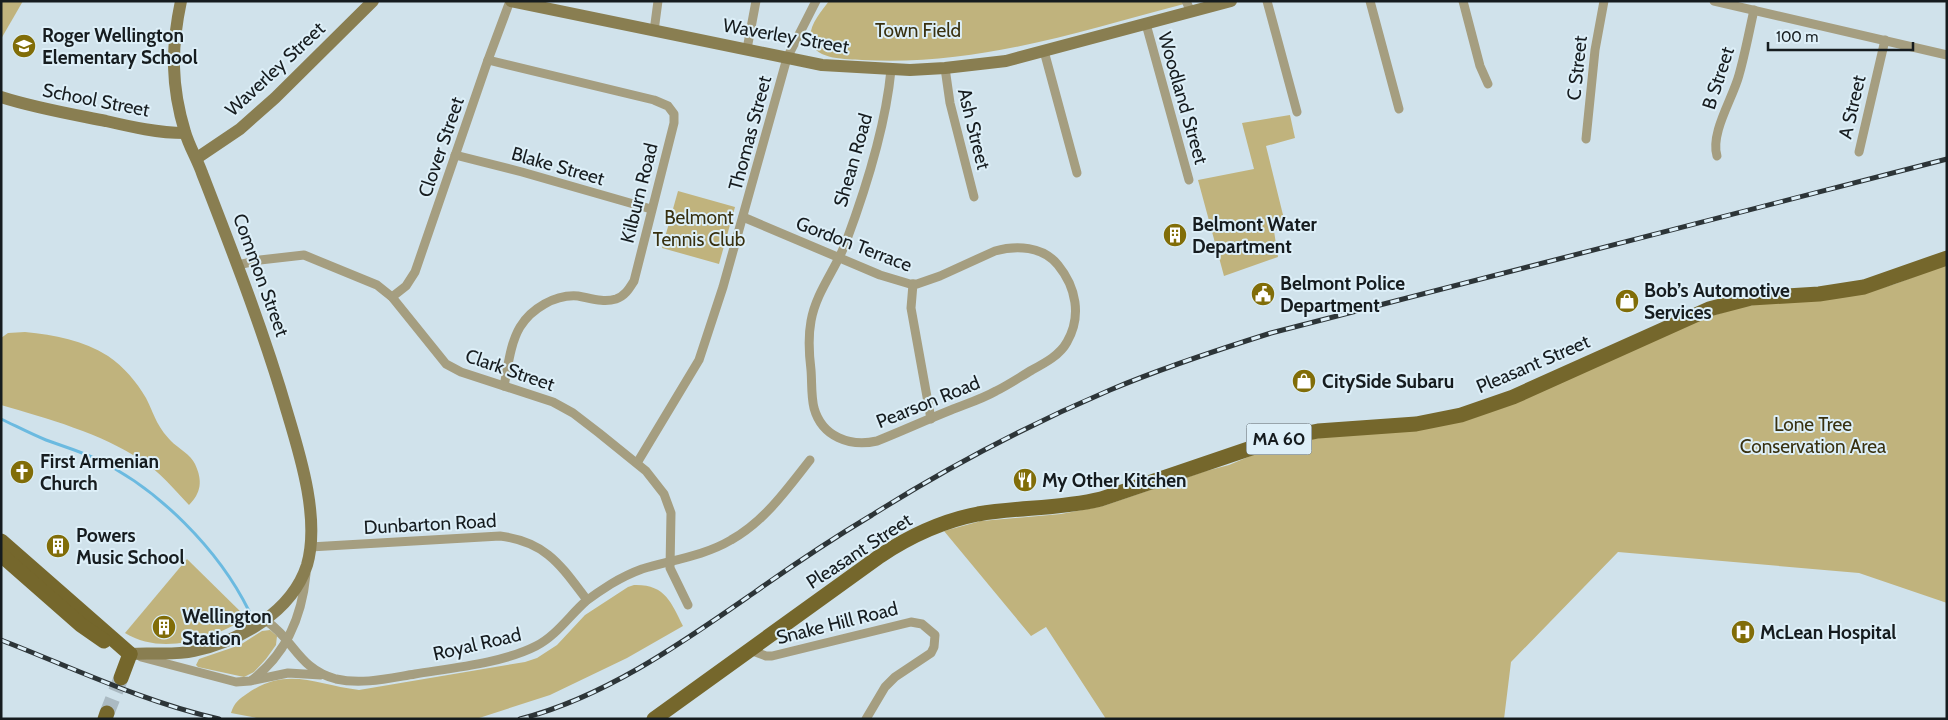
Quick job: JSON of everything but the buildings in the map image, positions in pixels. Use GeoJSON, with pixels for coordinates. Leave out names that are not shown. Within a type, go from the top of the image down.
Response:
{"type":"FeatureCollection","features":[{"type":"Feature","properties":{"kind":"main road","name":"Pleasant Street"},"geometry":{"type":"LineString","coordinates":[[654,719],[886,552],[911,537],[940,525],[980,514],[1066,506],[1101,499],[1278,439],[1318,431],[1416,424],[1461,415],[1514,397],[1688,318],[1719,306],[1751,298],[1819,294],[1864,287],[1947,258]]}},
{"type":"Feature","properties":{"kind":"main road"},"geometry":{"type":"LineString","coordinates":[[1,540],[130,654]]}},
{"type":"Feature","properties":{"kind":"main road"},"geometry":{"type":"LineString","coordinates":[[1,555],[97,637],[130,654]]}},
{"type":"Feature","properties":{"kind":"main road"},"geometry":{"type":"LineString","coordinates":[[121,678],[130,654]]}},
{"type":"Feature","properties":{"kind":"street","name":"Common Street"},"geometry":{"type":"LineString","coordinates":[[181,1],[174,40],[173,64],[175,88],[185,133],[197,158],[238,265],[277,377],[302,461],[308,491],[310,547],[300,609],[287,640],[269,665],[250,681]]}},
{"type":"Feature","properties":{"kind":"street","name":"Waverley Street"},"geometry":{"type":"LineString","coordinates":[[197,158],[240,129],[275,98],[373,1]]}},
{"type":"Feature","properties":{"kind":"street","name":"Waverley Street"},"geometry":{"type":"LineString","coordinates":[[511,1],[822,65],[891,70],[945,68],[992,63],[1146,24],[1188,7],[1230,1]]}},
{"type":"Feature","properties":{"kind":"street","name":"Clover Street"},"geometry":{"type":"LineString","coordinates":[[392,297],[406,286],[415,272],[488,60],[511,1]]}},
{"type":"Feature","properties":{"kind":"street"},"geometry":{"type":"LineString","coordinates":[[654,31],[658,1]]}},
{"type":"Feature","properties":{"kind":"street"},"geometry":{"type":"LineString","coordinates":[[747,49],[756,1]]}},
{"type":"Feature","properties":{"kind":"street","name":"Thomas Street"},"geometry":{"type":"LineString","coordinates":[[637,463],[699,360],[724,287],[787,58],[816,1]]}},
{"type":"Feature","properties":{"kind":"street"},"geometry":{"type":"LineString","coordinates":[[1267,1],[1297,112]]}},
{"type":"Feature","properties":{"kind":"street"},"geometry":{"type":"LineString","coordinates":[[1370,1],[1399,109]]}},
{"type":"Feature","properties":{"kind":"street"},"geometry":{"type":"LineString","coordinates":[[1463,1],[1480,66],[1488,84]]}},
{"type":"Feature","properties":{"kind":"street","name":"C Street"},"geometry":{"type":"LineString","coordinates":[[1586,139],[1595,50],[1604,1]]}},
{"type":"Feature","properties":{"kind":"street"},"geometry":{"type":"LineString","coordinates":[[1714,1],[1947,55]]}},
{"type":"Feature","properties":{"kind":"street","name":"B Street"},"geometry":{"type":"LineString","coordinates":[[1717,156],[1716,147],[1719,131],[1738,77],[1754,10]]}},
{"type":"Feature","properties":{"kind":"street","name":"Woodland Street"},"geometry":{"type":"LineString","coordinates":[[1146,24],[1190,180]]}},
{"type":"Feature","properties":{"kind":"street","name":"A Street"},"geometry":{"type":"LineString","coordinates":[[1858,152],[1885,40]]}},
{"type":"Feature","properties":{"kind":"street"},"geometry":{"type":"LineString","coordinates":[[1044,51],[1077,173]]}},
{"type":"Feature","properties":{"kind":"street","name":"Kilburn Road"},"geometry":{"type":"LineString","coordinates":[[488,60],[654,100],[668,106],[674,114],[674,123],[634,281],[627,293],[616,299],[606,300],[567,296],[548,302],[538,308],[525,321],[516,335],[504,386]]}},
{"type":"Feature","properties":{"kind":"street","name":"Ash Street"},"geometry":{"type":"LineString","coordinates":[[945,68],[950,103],[974,197]]}},
{"type":"Feature","properties":{"kind":"street","name":"Shean Road"},"geometry":{"type":"LineString","coordinates":[[814,407],[809,350],[810,323],[816,301],[846,243],[870,165],[888,94],[891,70]]}},
{"type":"Feature","properties":{"kind":"street","name":"School Street"},"geometry":{"type":"LineString","coordinates":[[1,97],[25,105],[120,124],[169,133],[185,133]]}},
{"type":"Feature","properties":{"kind":"street","name":"Blake Street"},"geometry":{"type":"LineString","coordinates":[[455,155],[651,209]]}},
{"type":"Feature","properties":{"kind":"street","name":"Gordon Terrace"},"geometry":{"type":"LineString","coordinates":[[743,217],[880,275],[913,284],[940,276],[995,251],[1006,248],[1025,248],[1041,252],[1049,256],[1062,270],[1074,294],[1076,308],[1074,322],[1067,343],[1060,352]]}},
{"type":"Feature","properties":{"kind":"street","name":"Clark Street"},"geometry":{"type":"LineString","coordinates":[[238,265],[304,255],[377,285],[392,297],[446,364],[461,372],[537,395],[563,407],[637,463],[659,486],[670,508],[670,568],[688,605]]}},
{"type":"Feature","properties":{"kind":"street"},"geometry":{"type":"LineString","coordinates":[[913,284],[911,308],[931,418]]}},
{"type":"Feature","properties":{"kind":"street","name":"Pearson Road"},"geometry":{"type":"LineString","coordinates":[[814,407],[821,422],[833,434],[844,441],[856,443],[877,441],[995,392],[1060,352]]}},
{"type":"Feature","properties":{"kind":"street","name":"Royal Road"},"geometry":{"type":"LineString","coordinates":[[250,681],[288,673],[326,675],[347,680],[374,680],[453,668],[512,655],[537,646],[558,629],[587,600],[610,585],[634,572],[670,563],[731,540],[750,527],[769,510],[810,460]]}},
{"type":"Feature","properties":{"kind":"street","name":"Dunbarton Road"},"geometry":{"type":"LineString","coordinates":[[310,547],[510,537],[530,542],[554,558],[587,600]]}},
{"type":"Feature","properties":{"kind":"street","name":"Common Street"},"geometry":{"type":"LineString","coordinates":[[130,654],[143,652],[163,655],[194,651],[232,639],[266,620],[288,600],[307,565]]}},
{"type":"Feature","properties":{"kind":"street","name":"Royal Road"},"geometry":{"type":"LineString","coordinates":[[266,620],[277,628],[306,663],[326,675]]}},
{"type":"Feature","properties":{"kind":"street","name":"Snake Hill Road"},"geometry":{"type":"LineString","coordinates":[[750,650],[766,656],[772,656],[911,622],[922,624],[934,635],[934,647],[926,657],[895,677],[885,687],[866,719]]}},
{"type":"Feature","properties":{"kind":"street"},"geometry":{"type":"LineString","coordinates":[[130,654],[232,681],[250,681]]}},
{"type":"Feature","properties":{"kind":"green space"},"geometry":{"type":"Polygon","coordinates":[[[1,1],[23,1],[1,39],[1,1]]]}},
{"type":"Feature","properties":{"kind":"green space","name":"Town Field"},"geometry":{"type":"Polygon","coordinates":[[[829,1],[1183,1],[1184,4],[1025,45],[985,53],[904,61],[841,59],[825,55],[814,48],[811,42],[811,31],[829,1]]]}},
{"type":"Feature","properties":{"kind":"green space"},"geometry":{"type":"Polygon","coordinates":[[[1290,115],[1295,138],[1266,146],[1286,227],[1274,231],[1278,257],[1224,276],[1198,180],[1254,169],[1242,123],[1290,115]]]}},
{"type":"Feature","properties":{"kind":"green space","name":"Belmont Tennis Club"},"geometry":{"type":"Polygon","coordinates":[[[678,191],[735,207],[719,264],[662,248],[678,191]]]}},
{"type":"Feature","properties":{"kind":"green space","name":"Lone Tree Conservation Area"},"geometry":{"type":"Polygon","coordinates":[[[1947,264],[1947,603],[1859,573],[1618,552],[1511,662],[1504,719],[1106,719],[1046,627],[1031,636],[944,531],[981,521],[1061,514],[1103,506],[1229,465],[1260,452],[1302,440],[1464,421],[1516,403],[1701,319],[1742,307],[1764,303],[1865,293],[1895,284],[1947,264]]]}},
{"type":"Feature","properties":{"kind":"green space"},"geometry":{"type":"Polygon","coordinates":[[[25,332],[58,337],[89,346],[114,360],[134,380],[146,398],[162,430],[171,441],[191,458],[198,470],[200,486],[196,496],[189,505],[154,470],[126,451],[74,428],[1,405],[1,338],[8,333],[25,332]]]}},
{"type":"Feature","properties":{"kind":"green space"},"geometry":{"type":"Polygon","coordinates":[[[187,559],[247,618],[203,638],[171,644],[140,640],[125,633],[187,559]]]}},
{"type":"Feature","properties":{"kind":"green space"},"geometry":{"type":"Polygon","coordinates":[[[634,585],[645,585],[660,591],[666,596],[683,626],[627,658],[550,695],[476,719],[262,719],[231,713],[239,699],[262,685],[276,680],[302,679],[359,690],[525,662],[537,658],[557,645],[585,615],[634,585]]]}},
{"type":"Feature","properties":{"kind":"green space"},"geometry":{"type":"Polygon","coordinates":[[[270,630],[277,636],[276,645],[254,672],[244,677],[196,665],[199,659],[240,645],[262,631],[270,630]]]}},
{"type":"Feature","properties":{"kind":"waterway"},"geometry":{"type":"LineString","coordinates":[[1,419],[40,438],[96,459],[142,486],[164,504],[204,544],[236,588],[249,611]]}},
{"type":"Feature","properties":{"kind":"tunnel"},"geometry":{"type":"LineString","coordinates":[[107,713],[121,678]]}},
{"type":"Feature","properties":{"kind":"railway"},"geometry":{"type":"LineString","coordinates":[[520,719],[583,697],[643,666],[700,630],[827,543],[930,480],[1019,432],[1079,403],[1130,382],[1271,333],[1947,159]]}},
{"type":"Feature","properties":{"kind":"railway"},"geometry":{"type":"LineString","coordinates":[[1,640],[136,694],[219,719]]}},
{"type":"Feature","properties":{"kind":"place","name":"Roger Wellington Elementary School"},"geometry":{"type":"Point","coordinates":[24,46]}},
{"type":"Feature","properties":{"kind":"place","name":"Belmont Water Department"},"geometry":{"type":"Point","coordinates":[1175,235]}},
{"type":"Feature","properties":{"kind":"place","name":"Belmont Police Department"},"geometry":{"type":"Point","coordinates":[1263,294]}},
{"type":"Feature","properties":{"kind":"place","name":"Bob’s Automotive Services"},"geometry":{"type":"Point","coordinates":[1627,301]}},
{"type":"Feature","properties":{"kind":"place","name":"CitySide Subaru"},"geometry":{"type":"Point","coordinates":[1304,381]}},
{"type":"Feature","properties":{"kind":"place","name":"First Armenian Church"},"geometry":{"type":"Point","coordinates":[22,472]}},
{"type":"Feature","properties":{"kind":"place","name":"My Other Kitchen"},"geometry":{"type":"Point","coordinates":[1025,480]}},
{"type":"Feature","properties":{"kind":"place","name":"Powers Music School"},"geometry":{"type":"Point","coordinates":[58,546]}},
{"type":"Feature","properties":{"kind":"place","name":"Wellington Station"},"geometry":{"type":"Point","coordinates":[164,627]}},
{"type":"Feature","properties":{"kind":"place","name":"McLean Hospital"},"geometry":{"type":"Point","coordinates":[1743,632]}}]}
